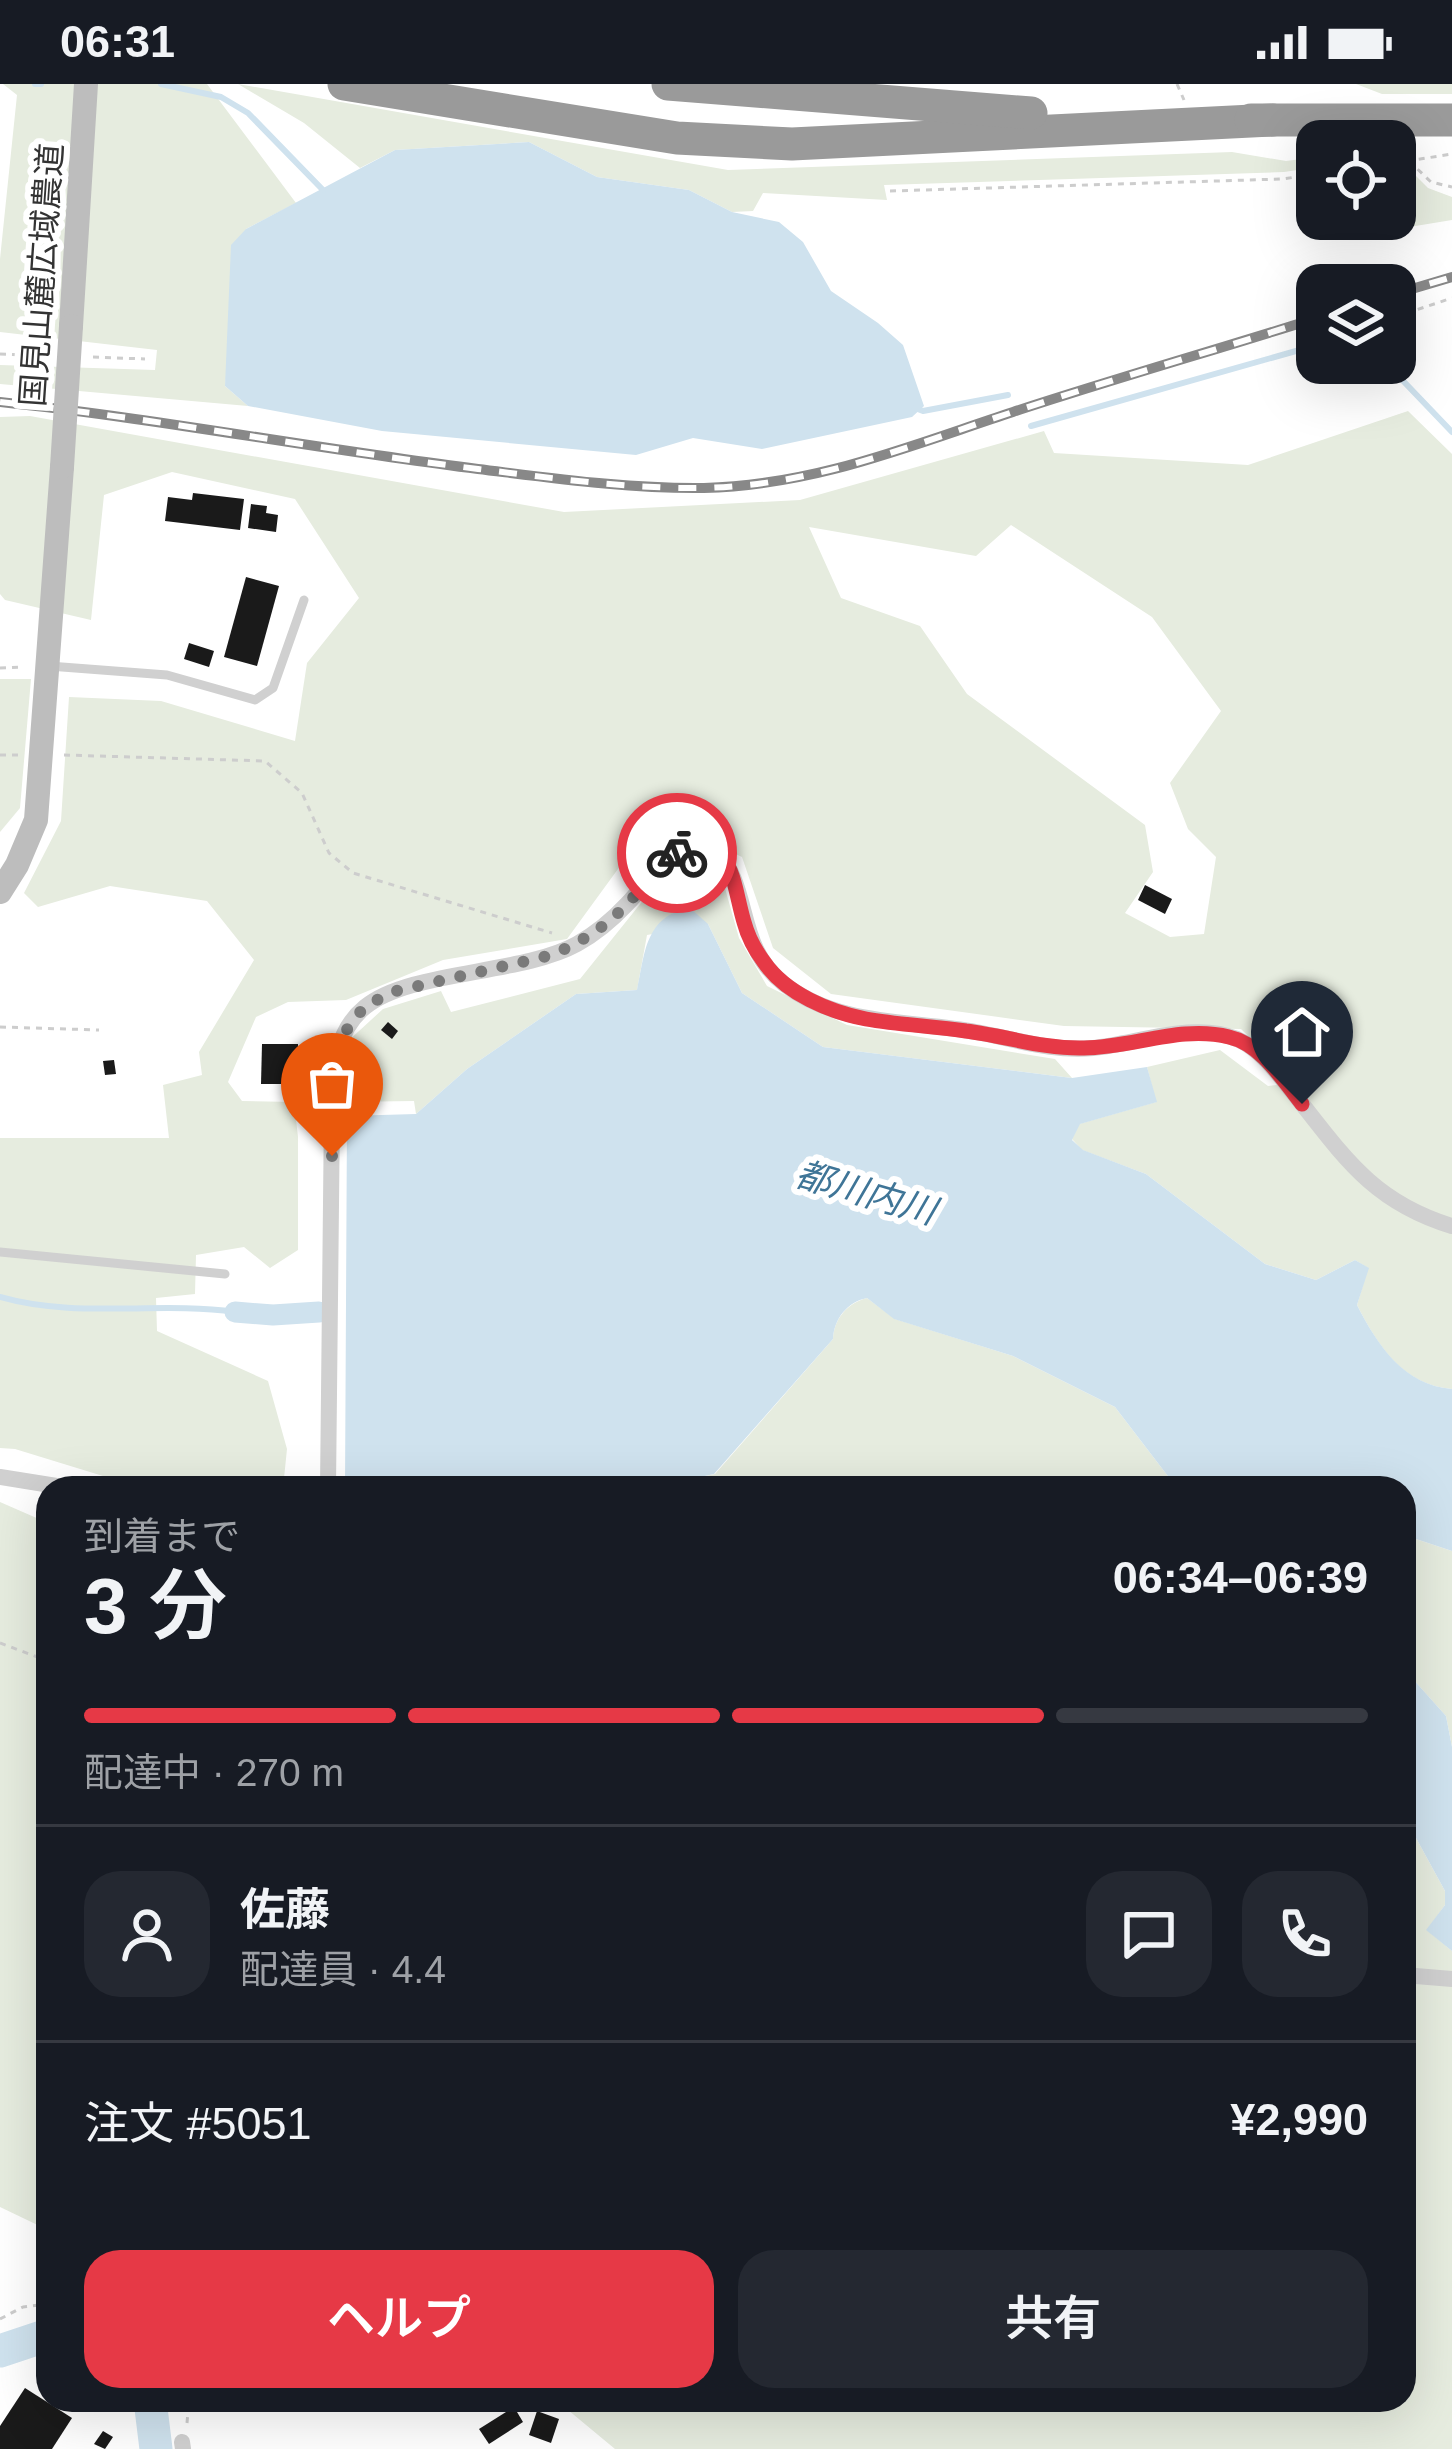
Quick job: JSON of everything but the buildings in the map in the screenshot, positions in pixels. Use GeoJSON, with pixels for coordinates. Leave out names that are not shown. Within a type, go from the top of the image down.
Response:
{"type":"FeatureCollection","features":[{"type":"Feature","properties":{"kind":"highway"},"geometry":{"type":"LineString","coordinates":[[344,84],[677,138],[792,145],[1274,120]]}},
{"type":"Feature","properties":{"kind":"highway"},"geometry":{"type":"LineString","coordinates":[[668,84],[981,111],[1452,120]]}},
{"type":"Feature","properties":{"kind":"street","name":"国見山麓広域農道"},"geometry":{"type":"LineString","coordinates":[[0,892],[36,820],[86,84]]}},
{"type":"Feature","properties":{"kind":"street"},"geometry":{"type":"LineString","coordinates":[[328,1476],[332,1109],[335,1056],[345,1032],[364,1007],[392,992],[573,946],[628,903],[659,864],[682,850],[715,850],[729,864],[751,942],[767,967],[784,984],[823,1006],[864,1018],[971,1031],[1054,1048],[1091,1048],[1176,1034],[1233,1037],[1253,1048],[1276,1071],[1373,1188],[1399,1206],[1452,1226]]}},
{"type":"Feature","properties":{"kind":"street"},"geometry":{"type":"LineString","coordinates":[[0,1477],[36,1483]]}},
{"type":"Feature","properties":{"kind":"street"},"geometry":{"type":"LineString","coordinates":[[1416,1976],[1452,1978]]}},
{"type":"Feature","properties":{"kind":"lane"},"geometry":{"type":"LineString","coordinates":[[49,666],[167,675],[255,700],[273,688],[304,600]]}},
{"type":"Feature","properties":{"kind":"lane"},"geometry":{"type":"LineString","coordinates":[[0,1252],[225,1274]]}},
{"type":"Feature","properties":{"kind":"path"},"geometry":{"type":"LineString","coordinates":[[1416,159],[1452,154]]}},
{"type":"Feature","properties":{"kind":"path"},"geometry":{"type":"LineString","coordinates":[[1416,167],[1431,182],[1452,188]]}},
{"type":"Feature","properties":{"kind":"path"},"geometry":{"type":"LineString","coordinates":[[890,190],[1296,177]]}},
{"type":"Feature","properties":{"kind":"path"},"geometry":{"type":"LineString","coordinates":[[1416,310],[1452,298]]}},
{"type":"Feature","properties":{"kind":"path"},"geometry":{"type":"LineString","coordinates":[[0,755],[265,761],[302,793],[329,854],[353,873],[552,933],[573,946]]}},
{"type":"Feature","properties":{"kind":"path"},"geometry":{"type":"LineString","coordinates":[[0,1027],[99,1030]]}},
{"type":"Feature","properties":{"kind":"path"},"geometry":{"type":"LineString","coordinates":[[0,1643],[36,1656]]}},
{"type":"Feature","properties":{"kind":"path"},"geometry":{"type":"LineString","coordinates":[[0,2319],[36,2305]]}},
{"type":"Feature","properties":{"kind":"path"},"geometry":{"type":"LineString","coordinates":[[183,2445],[187,2412]]}},
{"type":"Feature","properties":{"kind":"shaded area"},"geometry":{"type":"Polygon","coordinates":[[[3,84],[207,84],[296,203],[246,229],[225,386],[248,406],[0,384],[0,365],[155,370],[157,350],[0,332],[0,259],[17,95],[3,84]]]}},
{"type":"Feature","properties":{"kind":"shaded area"},"geometry":{"type":"Polygon","coordinates":[[[238,84],[728,170],[1232,152],[1296,160],[1296,170],[884,185],[887,200],[763,193],[753,211],[732,212],[689,190],[597,177],[529,142],[395,150],[360,168],[304,123],[238,84]]]}},
{"type":"Feature","properties":{"kind":"shaded area"},"geometry":{"type":"Polygon","coordinates":[[[1356,84],[1452,84],[1452,94],[1382,94],[1356,84]]]}},
{"type":"Feature","properties":{"kind":"shaded area"},"geometry":{"type":"Polygon","coordinates":[[[1416,176],[1428,188],[1452,197],[1452,220],[1416,226],[1416,176]]]}},
{"type":"Feature","properties":{"kind":"shaded area"},"geometry":{"type":"Polygon","coordinates":[[[1408,411],[1452,454],[1452,1389],[1419,1380],[1406,1371],[1374,1335],[1357,1305],[1368,1268],[1355,1260],[1316,1280],[1265,1264],[1146,1174],[1082,1150],[1072,1139],[1079,1124],[1156,1102],[1147,1067],[1220,1050],[1268,1086],[1296,1083],[1241,1029],[1064,1026],[831,994],[773,948],[742,857],[682,829],[626,858],[567,939],[443,960],[346,1000],[288,1002],[256,1017],[228,1082],[242,1101],[294,1102],[298,1250],[270,1268],[244,1247],[196,1255],[195,1294],[156,1298],[157,1331],[268,1381],[287,1449],[284,1476],[103,1476],[0,1448],[0,1138],[169,1138],[163,1085],[202,1075],[199,1052],[254,960],[207,901],[110,886],[38,907],[24,893],[61,821],[69,697],[161,701],[295,741],[307,663],[359,598],[295,499],[172,472],[104,495],[91,620],[5,600],[0,594],[0,417],[30,416],[564,512],[800,500],[1044,431],[1054,453],[1248,465],[1408,411]],[[1011,525],[976,556],[809,527],[841,598],[920,626],[967,694],[1145,825],[1153,872],[1125,913],[1170,937],[1204,934],[1216,857],[1188,829],[1170,783],[1221,711],[1152,617],[1011,525]]]}},
{"type":"Feature","properties":{"kind":"shaded area"},"geometry":{"type":"Polygon","coordinates":[[[0,679],[31,679],[20,808],[0,832],[0,679]]]}},
{"type":"Feature","properties":{"kind":"shaded area"},"geometry":{"type":"Polygon","coordinates":[[[700,861],[721,874],[739,938],[767,986],[847,1025],[1055,1059],[1072,1078],[823,1047],[742,993],[708,924],[647,935],[637,990],[576,994],[467,1069],[416,1114],[414,1101],[342,1102],[347,1042],[383,1009],[441,991],[451,1012],[580,979],[665,873],[700,861]]]}},
{"type":"Feature","properties":{"kind":"shaded area"},"geometry":{"type":"Polygon","coordinates":[[[867,1298],[895,1319],[1013,1356],[1115,1407],[1168,1476],[705,1476],[715,1474],[833,1339],[836,1325],[853,1304],[867,1298]]]}},
{"type":"Feature","properties":{"kind":"shaded area"},"geometry":{"type":"Polygon","coordinates":[[[0,1502],[36,1518],[36,2224],[0,2207],[0,1502]]]}},
{"type":"Feature","properties":{"kind":"shaded area"},"geometry":{"type":"Polygon","coordinates":[[[1416,1539],[1452,1551],[1452,1747],[1446,1716],[1416,1682],[1416,1539]]]}},
{"type":"Feature","properties":{"kind":"shaded area"},"geometry":{"type":"Polygon","coordinates":[[[1416,1838],[1445,1891],[1445,1905],[1427,1930],[1452,1951],[1452,2449],[615,2449],[570,2412],[1416,2412],[1416,1838]]]}},
{"type":"Feature","properties":{"kind":"water"},"geometry":{"type":"Polygon","coordinates":[[[529,142],[597,177],[689,190],[732,212],[779,222],[803,242],[831,291],[903,345],[924,406],[912,417],[762,449],[693,438],[636,455],[382,431],[248,406],[225,386],[231,245],[246,229],[395,150],[529,142]]]}},
{"type":"Feature","properties":{"kind":"water"},"geometry":{"type":"Polygon","coordinates":[[[690,908],[708,924],[742,993],[823,1047],[1072,1078],[1147,1067],[1157,1102],[1080,1124],[1072,1140],[1083,1150],[1146,1174],[1265,1264],[1316,1280],[1355,1260],[1369,1268],[1357,1305],[1374,1335],[1406,1371],[1452,1389],[1452,1551],[1416,1539],[1416,1476],[1168,1476],[1115,1407],[1013,1356],[894,1319],[867,1298],[843,1313],[833,1339],[714,1474],[345,1476],[347,1116],[416,1114],[467,1069],[576,994],[637,990],[650,938],[675,912],[690,908]]]}},
{"type":"Feature","properties":{"kind":"water"},"geometry":{"type":"Polygon","coordinates":[[[1416,1682],[1446,1716],[1452,1747],[1452,1951],[1426,1930],[1445,1905],[1445,1891],[1416,1838],[1416,1682]]]}},
{"type":"Feature","properties":{"kind":"waterway"},"geometry":{"type":"LineString","coordinates":[[35,84],[41,84]]}},
{"type":"Feature","properties":{"kind":"waterway"},"geometry":{"type":"LineString","coordinates":[[161,84],[221,97],[248,113],[323,190]]}},
{"type":"Feature","properties":{"kind":"waterway"},"geometry":{"type":"LineString","coordinates":[[1031,426],[1296,351]]}},
{"type":"Feature","properties":{"kind":"waterway"},"geometry":{"type":"LineString","coordinates":[[1406,384],[1452,432]]}},
{"type":"Feature","properties":{"kind":"waterway"},"geometry":{"type":"LineString","coordinates":[[915,408],[923,411],[1008,395]]}},
{"type":"Feature","properties":{"kind":"waterway","name":"都川内川"},"geometry":{"type":"LineString","coordinates":[[0,1297],[87,1309],[235,1312]]}},
{"type":"Feature","properties":{"kind":"waterway","name":"都川内川"},"geometry":{"type":"LineString","coordinates":[[235,1312],[319,1312]]}},
{"type":"Feature","properties":{"kind":"waterway"},"geometry":{"type":"LineString","coordinates":[[0,2351],[36,2339]]}},
{"type":"Feature","properties":{"kind":"waterway"},"geometry":{"type":"LineString","coordinates":[[151,2412],[156,2449]]}},
{"type":"Feature","properties":{"kind":"railway"},"geometry":{"type":"LineString","coordinates":[[1416,288],[1452,277]]}},
{"type":"Feature","properties":{"kind":"railway"},"geometry":{"type":"LineString","coordinates":[[0,402],[534,476],[704,488],[785,480],[862,462],[1296,324]]}},
{"type":"Feature","properties":{"kind":"way so far"},"geometry":{"type":"LineString","coordinates":[[332,1156],[335,1056],[345,1032],[364,1007],[392,992],[573,946],[628,903],[659,864],[677,853]]}},
{"type":"Feature","properties":{"kind":"route"},"geometry":{"type":"LineString","coordinates":[[677,853],[715,850],[729,864],[751,942],[767,967],[784,984],[823,1006],[864,1018],[971,1031],[1054,1048],[1091,1048],[1176,1034],[1233,1037],[1253,1048],[1302,1104]]}}]}
